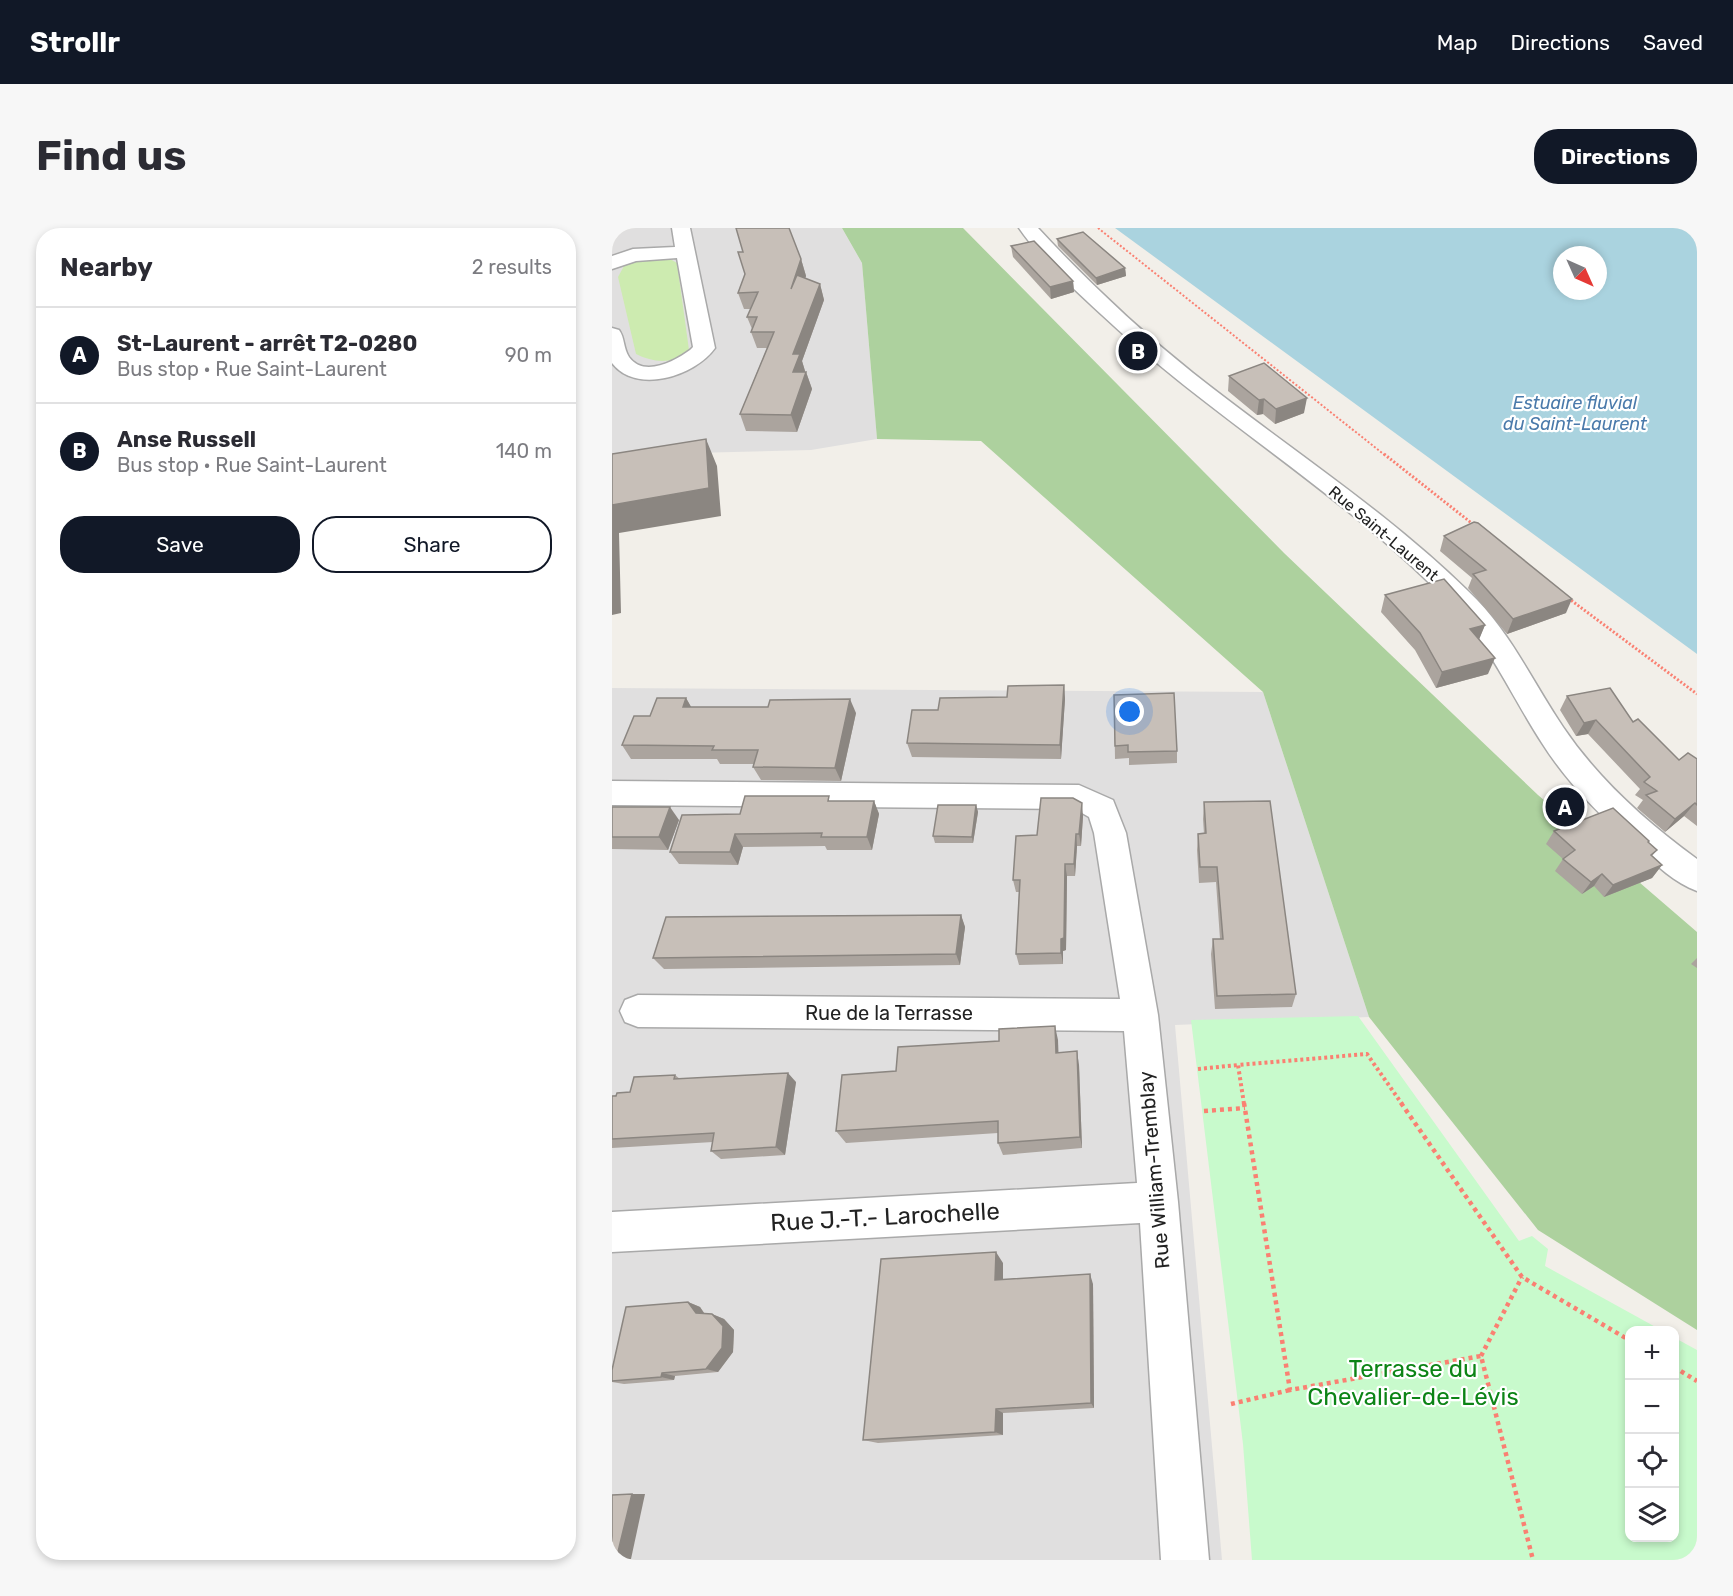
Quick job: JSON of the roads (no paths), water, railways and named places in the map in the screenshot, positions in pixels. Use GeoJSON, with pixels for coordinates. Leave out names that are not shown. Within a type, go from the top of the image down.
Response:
{"type":"FeatureCollection","features":[{"type":"Feature","properties":{"kind":"street"},"geometry":{"type":"LineString","coordinates":[[612,334],[616,354],[626,367],[639,372],[658,372],[682,367],[698,358],[704,348],[681,228]]}},
{"type":"Feature","properties":{"kind":"street","name":"Rue Saint-Laurent"},"geometry":{"type":"LineString","coordinates":[[1028,228],[1072,277],[1138,338],[1419,559],[1463,601],[1499,648],[1553,735],[1586,781],[1659,849],[1697,877]]}},
{"type":"Feature","properties":{"kind":"street"},"geometry":{"type":"LineString","coordinates":[[612,263],[633,255],[687,252]]}},
{"type":"Feature","properties":{"kind":"street","name":"Rue William-Tremblay"},"geometry":{"type":"LineString","coordinates":[[612,794],[1079,797],[1102,809],[1110,833],[1140,1015],[1158,1202],[1185,1560]]}},
{"type":"Feature","properties":{"kind":"street","name":"Rue de la Terrasse"},"geometry":{"type":"LineString","coordinates":[[638,1011],[1140,1015]]}},
{"type":"Feature","properties":{"kind":"street","name":"Rue J.-T.- Larochelle"},"geometry":{"type":"LineString","coordinates":[[612,1232],[1158,1202]]}},
{"type":"Feature","properties":{"kind":"water","name":"Estuaire fluvial du Saint-Laurent"},"geometry":{"type":"Polygon","coordinates":[[[1115,228],[1697,228],[1697,654],[1115,228]]]}},
{"type":"Feature","properties":{"kind":"place","name":"Anse Russell"},"geometry":{"type":"Point","coordinates":[1138,351]}},
{"type":"Feature","properties":{"kind":"place","name":"St-Laurent - arrêt T2-0280"},"geometry":{"type":"Point","coordinates":[1565,807]}},
{"type":"Feature","properties":{"kind":"park label","name":"Terrasse du Chevalier-de-Lévis"},"geometry":{"type":"Point","coordinates":[1413,1383]}}]}
